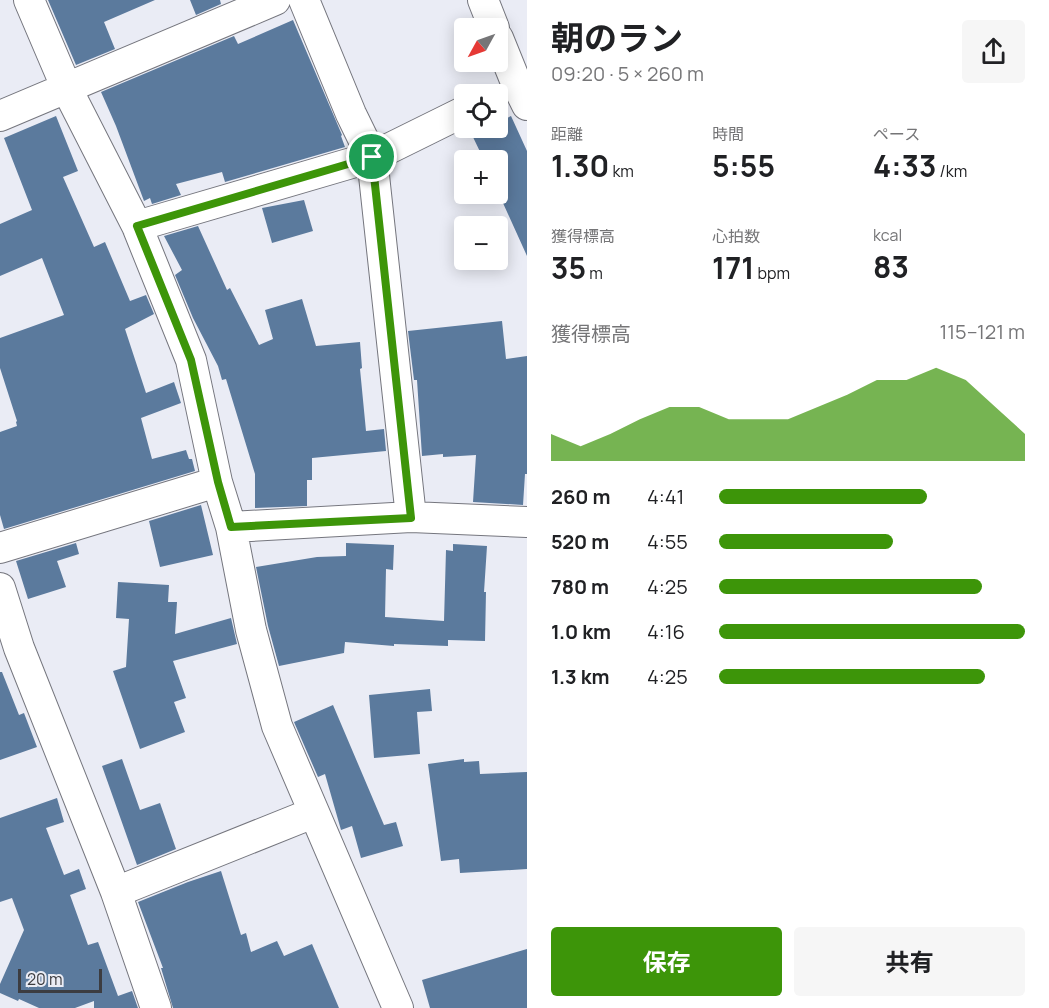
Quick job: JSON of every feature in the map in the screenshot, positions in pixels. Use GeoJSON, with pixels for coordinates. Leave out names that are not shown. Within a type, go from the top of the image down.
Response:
{"type":"FeatureCollection","features":[{"type":"Feature","properties":{"kind":"street"},"geometry":{"type":"LineString","coordinates":[[29,0],[67,89],[137,226],[191,360],[218,482],[231,527],[251,630],[277,726],[398,1008]]}},
{"type":"Feature","properties":{"kind":"street"},"geometry":{"type":"LineString","coordinates":[[0,116],[275,0]]}},
{"type":"Feature","properties":{"kind":"street"},"geometry":{"type":"LineString","coordinates":[[304,0],[351,114],[372,157],[411,518]]}},
{"type":"Feature","properties":{"kind":"street"},"geometry":{"type":"LineString","coordinates":[[483,0],[490,18]]}},
{"type":"Feature","properties":{"kind":"street"},"geometry":{"type":"LineString","coordinates":[[508,72],[514,95]]}},
{"type":"Feature","properties":{"kind":"street"},"geometry":{"type":"LineString","coordinates":[[137,226],[372,157],[454,116]]}},
{"type":"Feature","properties":{"kind":"street"},"geometry":{"type":"LineString","coordinates":[[0,548],[218,482]]}},
{"type":"Feature","properties":{"kind":"street"},"geometry":{"type":"LineString","coordinates":[[231,527],[411,518],[527,522]]}},
{"type":"Feature","properties":{"kind":"street"},"geometry":{"type":"LineString","coordinates":[[0,588],[19,648],[116,892],[156,1008]]}},
{"type":"Feature","properties":{"kind":"street"},"geometry":{"type":"LineString","coordinates":[[116,892],[313,813]]}},
{"type":"Feature","properties":{"kind":"building"},"geometry":{"type":"Polygon","coordinates":[[[48,0],[155,0],[104,22],[115,49],[76,65],[48,0]]]}},
{"type":"Feature","properties":{"kind":"building"},"geometry":{"type":"Polygon","coordinates":[[[190,0],[220,0],[221,4],[196,15],[190,0]]]}},
{"type":"Feature","properties":{"kind":"building"},"geometry":{"type":"Polygon","coordinates":[[[293,20],[345,147],[225,182],[222,172],[176,184],[181,195],[152,204],[150,198],[144,201],[101,92],[234,36],[238,44],[293,20]]]}},
{"type":"Feature","properties":{"kind":"building"},"geometry":{"type":"Polygon","coordinates":[[[56,116],[78,171],[63,177],[94,247],[105,242],[130,301],[146,295],[154,314],[125,329],[146,393],[174,382],[181,403],[141,418],[152,459],[186,450],[189,459],[192,459],[195,471],[4,529],[0,515],[0,432],[17,426],[17,421],[0,368],[0,338],[64,315],[42,258],[0,276],[0,224],[32,210],[4,138],[56,116]]]}},
{"type":"Feature","properties":{"kind":"building"},"geometry":{"type":"Polygon","coordinates":[[[511,116],[527,151],[527,256],[503,204],[508,204],[508,150],[479,150],[473,138],[508,138],[508,118],[511,116]]]}},
{"type":"Feature","properties":{"kind":"building"},"geometry":{"type":"Polygon","coordinates":[[[304,200],[313,231],[272,243],[262,208],[304,200]]]}},
{"type":"Feature","properties":{"kind":"building"},"geometry":{"type":"Polygon","coordinates":[[[198,226],[227,290],[230,288],[259,345],[273,339],[265,310],[302,299],[316,346],[360,342],[362,368],[360,369],[366,431],[384,429],[386,451],[312,458],[312,480],[307,480],[307,506],[255,508],[255,474],[226,379],[222,380],[218,366],[193,318],[175,275],[182,270],[164,236],[198,226]]]}},
{"type":"Feature","properties":{"kind":"building"},"geometry":{"type":"Polygon","coordinates":[[[502,321],[506,359],[527,356],[527,474],[525,474],[523,505],[473,502],[476,455],[422,456],[417,380],[414,380],[408,331],[502,321]]]}},
{"type":"Feature","properties":{"kind":"building"},"geometry":{"type":"Polygon","coordinates":[[[201,505],[213,555],[160,567],[149,521],[201,505]]]}},
{"type":"Feature","properties":{"kind":"building"},"geometry":{"type":"Polygon","coordinates":[[[76,543],[79,554],[57,561],[66,587],[28,599],[16,561],[76,543]]]}},
{"type":"Feature","properties":{"kind":"building"},"geometry":{"type":"Polygon","coordinates":[[[346,543],[394,545],[393,570],[386,569],[385,617],[444,621],[446,550],[453,551],[453,544],[487,546],[484,592],[486,592],[485,641],[448,640],[448,646],[394,644],[394,646],[345,642],[344,653],[279,666],[256,567],[317,557],[346,556],[346,543]]]}},
{"type":"Feature","properties":{"kind":"building"},"geometry":{"type":"Polygon","coordinates":[[[118,582],[169,585],[168,602],[177,602],[175,634],[231,618],[237,644],[173,661],[186,698],[174,702],[185,732],[140,749],[113,671],[126,667],[129,619],[116,618],[118,582]]]}},
{"type":"Feature","properties":{"kind":"building"},"geometry":{"type":"Polygon","coordinates":[[[0,672],[2,672],[19,715],[24,713],[37,747],[0,760],[0,672]]]}},
{"type":"Feature","properties":{"kind":"building"},"geometry":{"type":"Polygon","coordinates":[[[430,689],[432,711],[417,712],[420,754],[374,758],[369,695],[430,689]]]}},
{"type":"Feature","properties":{"kind":"building"},"geometry":{"type":"Polygon","coordinates":[[[333,705],[384,825],[396,822],[403,846],[361,858],[352,826],[341,830],[325,774],[318,777],[294,722],[333,705]]]}},
{"type":"Feature","properties":{"kind":"building"},"geometry":{"type":"Polygon","coordinates":[[[122,759],[140,810],[160,803],[176,849],[137,865],[102,766],[122,759]]]}},
{"type":"Feature","properties":{"kind":"building"},"geometry":{"type":"Polygon","coordinates":[[[464,759],[464,762],[479,761],[480,774],[527,772],[527,869],[460,873],[459,859],[441,861],[428,764],[464,759]]]}},
{"type":"Feature","properties":{"kind":"building"},"geometry":{"type":"Polygon","coordinates":[[[57,798],[64,822],[46,828],[64,875],[79,869],[86,889],[70,895],[88,945],[98,942],[118,996],[132,991],[138,1008],[94,1008],[94,1001],[75,1008],[39,1008],[0,993],[0,984],[24,930],[12,898],[0,902],[0,818],[57,798]]]}},
{"type":"Feature","properties":{"kind":"building"},"geometry":{"type":"Polygon","coordinates":[[[221,871],[241,935],[246,933],[251,952],[277,941],[284,956],[312,944],[339,1008],[173,1008],[161,968],[163,968],[138,902],[221,871]]]}},
{"type":"Feature","properties":{"kind":"building"},"geometry":{"type":"Polygon","coordinates":[[[527,949],[527,1008],[430,1008],[422,980],[527,949]]]}},
{"type":"Feature","properties":{"kind":"route"},"geometry":{"type":"LineString","coordinates":[[372,157],[411,518],[231,527],[218,482],[191,360],[137,226],[372,157]]}}]}
